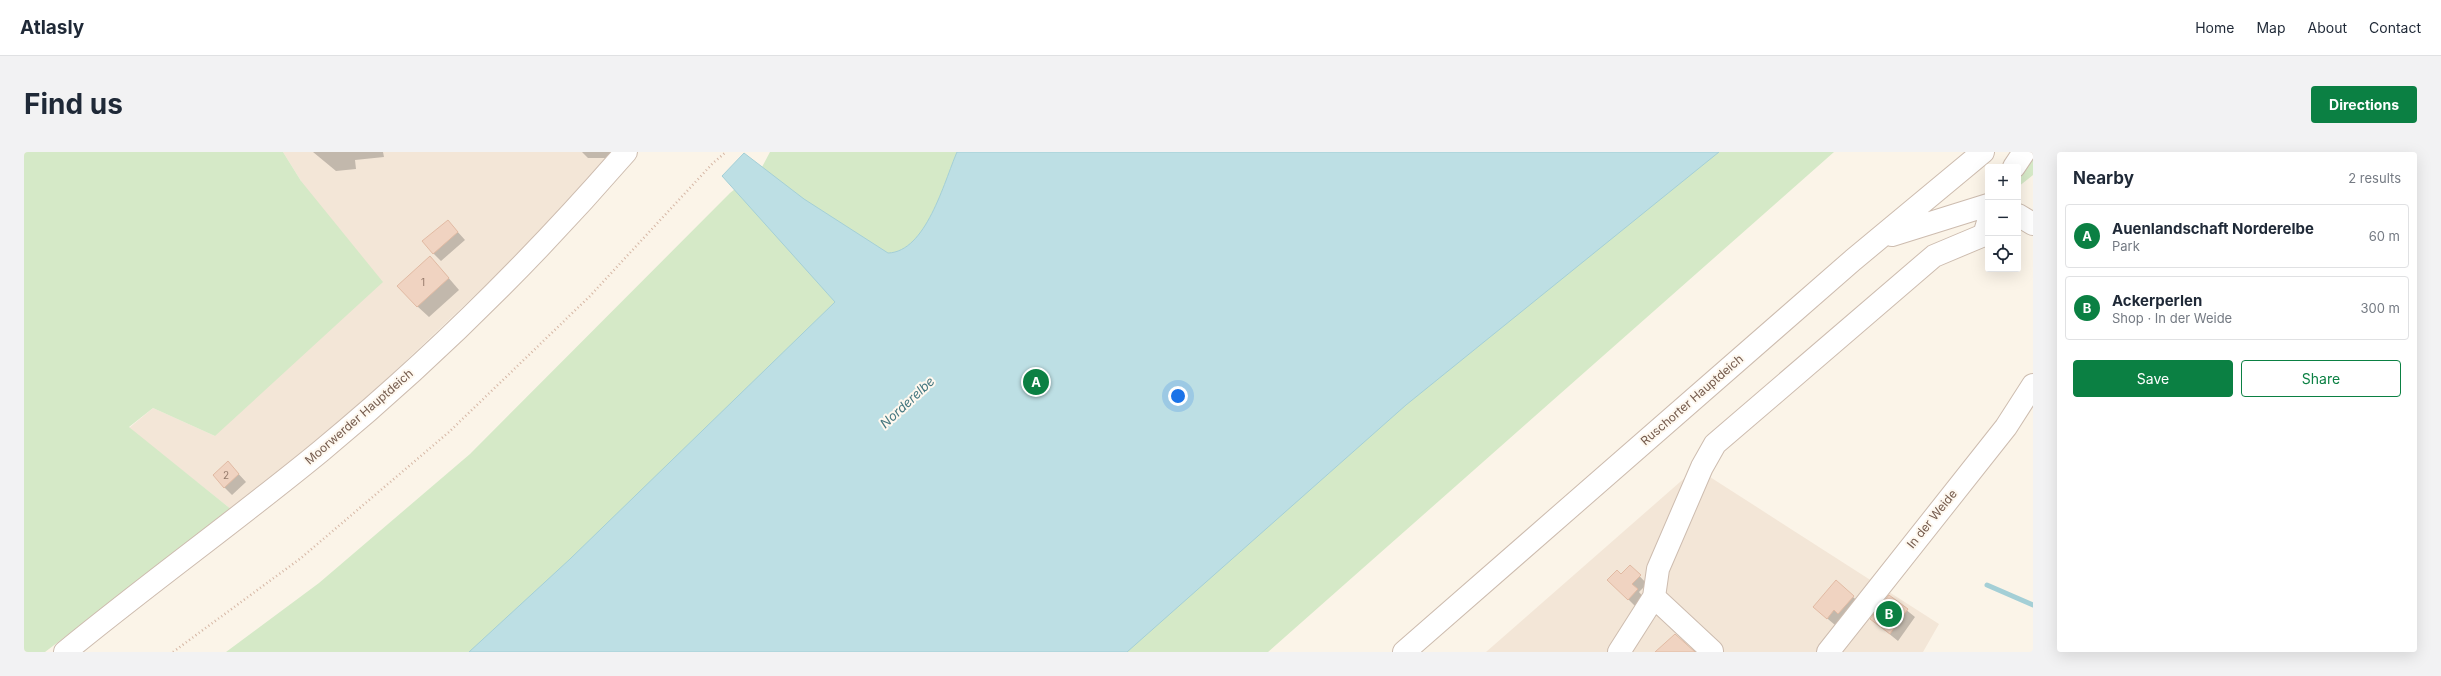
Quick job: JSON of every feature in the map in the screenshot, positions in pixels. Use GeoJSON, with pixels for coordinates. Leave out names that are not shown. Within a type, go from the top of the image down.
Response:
{"type":"FeatureCollection","features":[{"type":"Feature","properties":{"kind":"street","name":"Moorwerder Hauptdeich"},"geometry":{"type":"LineString","coordinates":[[65,652],[241,516],[401,382],[539,249],[626,152]]}},
{"type":"Feature","properties":{"kind":"street","name":"Ruschorter Hauptdeich"},"geometry":{"type":"LineString","coordinates":[[1404,652],[1853,260],[1882,238],[1983,152]]}},
{"type":"Feature","properties":{"kind":"street"},"geometry":{"type":"LineString","coordinates":[[2016,164],[2024,152]]}},
{"type":"Feature","properties":{"kind":"street"},"geometry":{"type":"LineString","coordinates":[[1882,238],[1985,206]]}},
{"type":"Feature","properties":{"kind":"street"},"geometry":{"type":"LineString","coordinates":[[2021,217],[2033,224]]}},
{"type":"Feature","properties":{"kind":"street"},"geometry":{"type":"LineString","coordinates":[[1619,652],[1654,597],[1658,569],[1702,467],[1715,444],[1934,256],[1984,235],[1985,232]]}},
{"type":"Feature","properties":{"kind":"street","name":"In der Weide"},"geometry":{"type":"LineString","coordinates":[[1828,652],[2006,427],[2033,385]]}},
{"type":"Feature","properties":{"kind":"street"},"geometry":{"type":"LineString","coordinates":[[1654,597],[1712,652]]}},
{"type":"Feature","properties":{"kind":"path"},"geometry":{"type":"LineString","coordinates":[[172,652],[301,558],[449,432],[590,296],[713,163],[726,152]]}},
{"type":"Feature","properties":{"kind":"shaded area"},"geometry":{"type":"Polygon","coordinates":[[[283,152],[614,152],[532,241],[354,410],[232,510],[129,428],[153,408],[215,436],[301,181],[283,152]]]}},
{"type":"Feature","properties":{"kind":"shaded area"},"geometry":{"type":"Polygon","coordinates":[[[1696,468],[1939,624],[1923,652],[1486,652],[1696,468]]]}},
{"type":"Feature","properties":{"kind":"green space"},"geometry":{"type":"Polygon","coordinates":[[[24,152],[283,152],[301,181],[383,282],[215,436],[153,408],[129,427],[232,510],[45,652],[24,652],[24,152]]]}},
{"type":"Feature","properties":{"kind":"green space"},"geometry":{"type":"Polygon","coordinates":[[[770,152],[1834,152],[1268,652],[226,652],[319,583],[470,454],[730,193],[762,167],[770,152]]]}},
{"type":"Feature","properties":{"kind":"green space"},"geometry":{"type":"Polygon","coordinates":[[[2033,156],[2033,175],[2021,185],[2021,177],[2033,156]]]}},
{"type":"Feature","properties":{"kind":"water","name":"Norderelbe"},"geometry":{"type":"Polygon","coordinates":[[[957,152],[1719,152],[1406,405],[1127,652],[469,652],[570,559],[835,302],[722,176],[744,153],[804,199],[888,253],[901,250],[913,241],[923,229],[932,213],[957,152]]]}},
{"type":"Feature","properties":{"kind":"building"},"geometry":{"type":"Polygon","coordinates":[[[448,220],[458,232],[433,254],[422,241],[448,220]]]}},
{"type":"Feature","properties":{"kind":"building"},"geometry":{"type":"Polygon","coordinates":[[[430,256],[449,278],[417,307],[397,286],[430,256]]]}},
{"type":"Feature","properties":{"kind":"building"},"geometry":{"type":"Polygon","coordinates":[[[228,461],[239,474],[224,488],[213,475],[228,461]]]}},
{"type":"Feature","properties":{"kind":"building"},"geometry":{"type":"Polygon","coordinates":[[[1630,565],[1641,575],[1632,584],[1638,589],[1628,600],[1607,580],[1617,570],[1621,574],[1630,565]]]}},
{"type":"Feature","properties":{"kind":"building"},"geometry":{"type":"Polygon","coordinates":[[[1836,580],[1854,596],[1838,614],[1834,610],[1827,619],[1813,607],[1836,580]]]}},
{"type":"Feature","properties":{"kind":"building"},"geometry":{"type":"Polygon","coordinates":[[[1889,595],[1908,609],[1890,634],[1870,619],[1889,595]]]}},
{"type":"Feature","properties":{"kind":"building"},"geometry":{"type":"Polygon","coordinates":[[[1675,634],[1695,652],[1655,652],[1675,634]]]}},
{"type":"Feature","properties":{"kind":"waterway"},"geometry":{"type":"LineString","coordinates":[[1987,585],[2033,605]]}},
{"type":"Feature","properties":{"kind":"place","name":"Auenlandschaft Norderelbe"},"geometry":{"type":"Point","coordinates":[1036,382]}},
{"type":"Feature","properties":{"kind":"place","name":"Ackerperlen"},"geometry":{"type":"Point","coordinates":[1889,614]}}]}
